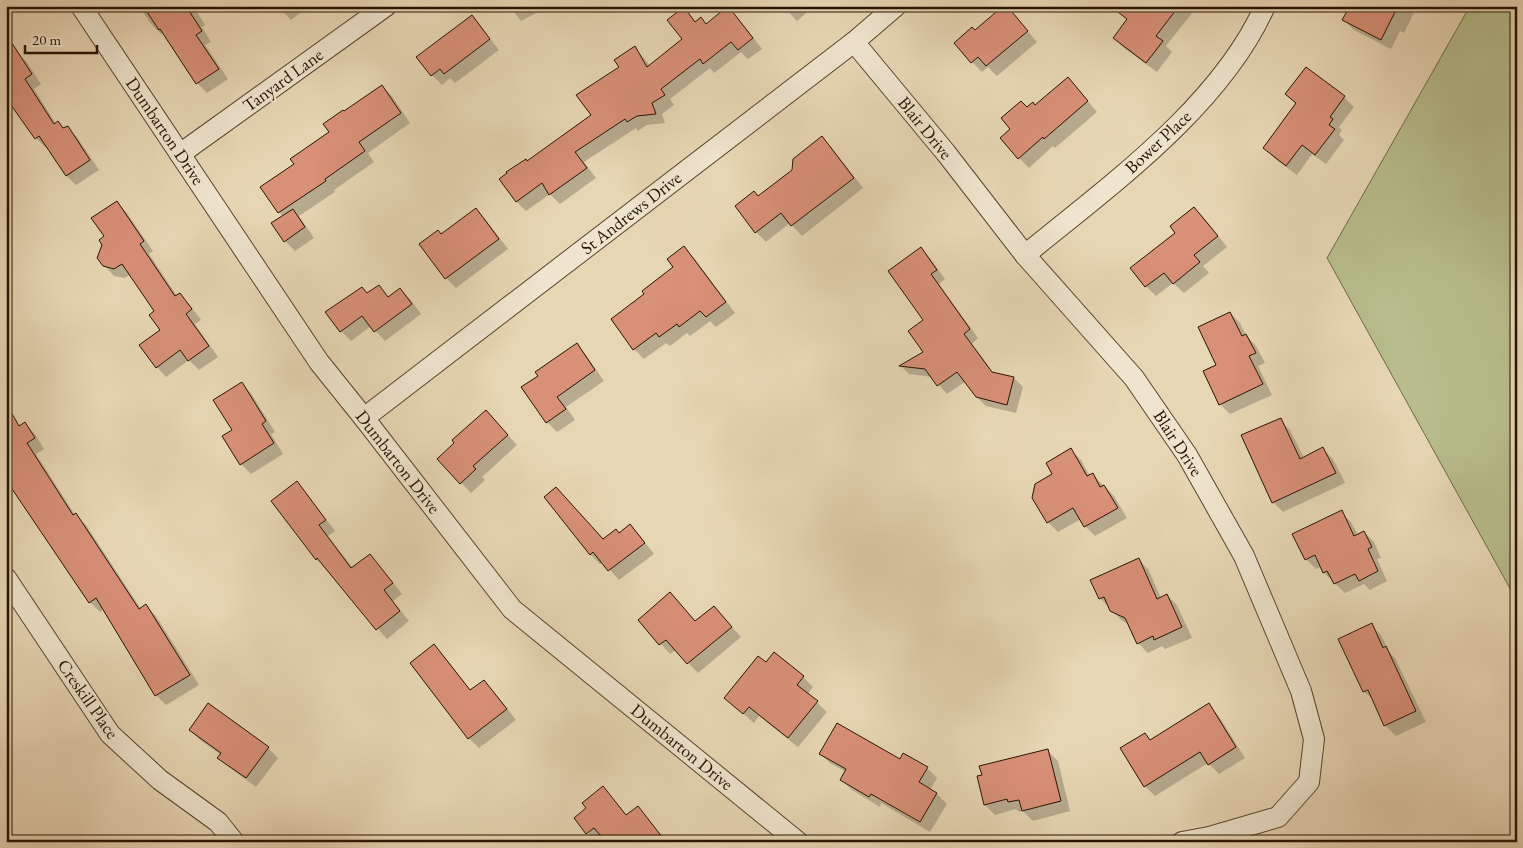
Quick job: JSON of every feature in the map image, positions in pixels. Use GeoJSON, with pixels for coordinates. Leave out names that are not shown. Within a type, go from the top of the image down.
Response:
{"type":"FeatureCollection","features":[{"type":"Feature","properties":{"kind":"street","name":"Dumbarton Drive"},"geometry":{"type":"LineString","coordinates":[[81,6],[318,362],[364,418],[512,609],[798,842]]}},
{"type":"Feature","properties":{"kind":"street","name":"Tanyard Lane"},"geometry":{"type":"LineString","coordinates":[[180,154],[386,6]]}},
{"type":"Feature","properties":{"kind":"street","name":"St Andrews Drive"},"geometry":{"type":"LineString","coordinates":[[364,418],[854,42],[896,6]]}},
{"type":"Feature","properties":{"kind":"street","name":"Bower Place"},"geometry":{"type":"LineString","coordinates":[[1026,255],[1143,158],[1196,106],[1233,62],[1265,6]]}},
{"type":"Feature","properties":{"kind":"street","name":"Blair Drive"},"geometry":{"type":"LineString","coordinates":[[854,42],[946,153],[1026,255],[1134,378],[1187,455],[1244,556],[1301,691],[1314,739],[1309,782],[1278,817],[1209,837],[1182,842]]}},
{"type":"Feature","properties":{"kind":"street","name":"Creskill Place"},"geometry":{"type":"LineString","coordinates":[[6,578],[110,734],[160,780],[218,822],[234,842]]}},
{"type":"Feature","properties":{"kind":"green space"},"geometry":{"type":"Polygon","coordinates":[[[1470,6],[1517,6],[1517,601],[1327,258],[1470,6]]]}},
{"type":"Feature","properties":{"kind":"building"},"geometry":{"type":"Polygon","coordinates":[[[143,6],[186,6],[202,31],[196,35],[219,69],[196,84],[143,6]]]}},
{"type":"Feature","properties":{"kind":"building"},"geometry":{"type":"Polygon","coordinates":[[[728,6],[753,38],[738,50],[731,42],[703,64],[700,59],[661,89],[665,95],[652,103],[656,114],[637,116],[627,122],[625,119],[575,152],[587,168],[549,195],[542,183],[516,202],[499,179],[506,172],[526,159],[527,161],[591,115],[576,95],[619,67],[614,60],[635,46],[647,67],[682,39],[667,20],[684,7],[695,22],[701,17],[706,24],[728,6]]]}},
{"type":"Feature","properties":{"kind":"building"},"geometry":{"type":"Polygon","coordinates":[[[1003,6],[1007,6],[1028,31],[986,66],[978,57],[971,63],[954,43],[972,27],[975,30],[1003,6]]]}},
{"type":"Feature","properties":{"kind":"building"},"geometry":{"type":"Polygon","coordinates":[[[1110,6],[1179,6],[1156,36],[1163,41],[1146,63],[1113,38],[1127,19],[1110,6]]]}},
{"type":"Feature","properties":{"kind":"building"},"geometry":{"type":"Polygon","coordinates":[[[1350,6],[1398,6],[1381,40],[1342,20],[1350,6]]]}},
{"type":"Feature","properties":{"kind":"building"},"geometry":{"type":"Polygon","coordinates":[[[472,15],[490,39],[444,74],[440,69],[431,76],[416,57],[472,15]]]}},
{"type":"Feature","properties":{"kind":"building"},"geometry":{"type":"Polygon","coordinates":[[[6,34],[32,74],[25,79],[54,124],[58,121],[63,128],[68,126],[90,160],[66,176],[39,136],[35,139],[6,98],[6,34]]]}},
{"type":"Feature","properties":{"kind":"building"},"geometry":{"type":"Polygon","coordinates":[[[1306,67],[1345,96],[1330,117],[1333,119],[1329,125],[1335,129],[1315,155],[1302,145],[1286,166],[1263,148],[1296,103],[1285,94],[1306,67]]]}},
{"type":"Feature","properties":{"kind":"building"},"geometry":{"type":"Polygon","coordinates":[[[1068,77],[1088,101],[1018,159],[1000,138],[1010,129],[1001,118],[1021,101],[1027,107],[1033,102],[1035,105],[1068,77]]]}},
{"type":"Feature","properties":{"kind":"building"},"geometry":{"type":"Polygon","coordinates":[[[382,85],[401,113],[359,142],[365,151],[325,179],[326,181],[278,213],[260,187],[294,164],[290,159],[329,132],[323,124],[382,85]]]}},
{"type":"Feature","properties":{"kind":"building"},"geometry":{"type":"Polygon","coordinates":[[[822,136],[854,178],[791,226],[781,213],[755,233],[735,206],[754,191],[758,196],[792,170],[793,159],[822,136]]]}},
{"type":"Feature","properties":{"kind":"building"},"geometry":{"type":"Polygon","coordinates":[[[117,201],[144,241],[140,244],[175,296],[180,293],[192,309],[186,314],[209,346],[188,361],[180,350],[156,368],[139,345],[160,330],[149,315],[154,311],[122,264],[114,269],[103,266],[97,258],[102,245],[99,240],[104,236],[91,218],[117,201]]]}},
{"type":"Feature","properties":{"kind":"building"},"geometry":{"type":"Polygon","coordinates":[[[1194,207],[1218,236],[1194,255],[1200,262],[1173,284],[1164,273],[1145,287],[1130,268],[1175,233],[1170,226],[1194,207]]]}},
{"type":"Feature","properties":{"kind":"building"},"geometry":{"type":"Polygon","coordinates":[[[476,208],[499,239],[445,279],[419,244],[438,230],[441,234],[476,208]]]}},
{"type":"Feature","properties":{"kind":"building"},"geometry":{"type":"Polygon","coordinates":[[[293,209],[305,227],[284,242],[271,223],[293,209]]]}},
{"type":"Feature","properties":{"kind":"building"},"geometry":{"type":"Polygon","coordinates":[[[684,246],[726,302],[706,317],[700,311],[679,327],[677,324],[659,337],[656,333],[633,350],[611,319],[644,294],[642,291],[673,267],[667,259],[684,246]]]}},
{"type":"Feature","properties":{"kind":"building"},"geometry":{"type":"Polygon","coordinates":[[[921,247],[937,270],[931,274],[970,329],[964,334],[992,372],[1014,377],[1007,405],[976,397],[957,372],[937,386],[925,369],[899,366],[923,352],[908,331],[923,320],[888,271],[921,247]]]}},
{"type":"Feature","properties":{"kind":"building"},"geometry":{"type":"Polygon","coordinates":[[[379,285],[388,297],[400,288],[412,304],[374,332],[362,316],[340,332],[325,312],[362,287],[367,293],[379,285]]]}},
{"type":"Feature","properties":{"kind":"building"},"geometry":{"type":"Polygon","coordinates":[[[1230,312],[1242,336],[1246,334],[1256,353],[1249,356],[1263,384],[1219,405],[1203,371],[1216,365],[1198,327],[1230,312]]]}},
{"type":"Feature","properties":{"kind":"building"},"geometry":{"type":"Polygon","coordinates":[[[577,343],[595,370],[557,397],[566,409],[546,423],[521,387],[538,376],[535,372],[577,343]]]}},
{"type":"Feature","properties":{"kind":"building"},"geometry":{"type":"Polygon","coordinates":[[[242,382],[266,421],[262,424],[274,443],[240,465],[222,436],[232,430],[213,400],[242,382]]]}},
{"type":"Feature","properties":{"kind":"building"},"geometry":{"type":"Polygon","coordinates":[[[6,403],[19,426],[25,422],[35,438],[27,443],[73,515],[76,513],[139,609],[146,604],[190,675],[155,696],[96,598],[89,603],[6,480],[6,403]]]}},
{"type":"Feature","properties":{"kind":"building"},"geometry":{"type":"Polygon","coordinates":[[[486,410],[508,435],[473,466],[476,469],[460,484],[437,459],[454,443],[452,440],[486,410]]]}},
{"type":"Feature","properties":{"kind":"building"},"geometry":{"type":"Polygon","coordinates":[[[1281,418],[1300,459],[1323,447],[1336,473],[1272,503],[1241,435],[1281,418]]]}},
{"type":"Feature","properties":{"kind":"building"},"geometry":{"type":"Polygon","coordinates":[[[1071,448],[1087,476],[1093,473],[1100,487],[1104,485],[1118,508],[1084,527],[1073,508],[1047,523],[1032,498],[1035,484],[1052,474],[1046,463],[1071,448]]]}},
{"type":"Feature","properties":{"kind":"building"},"geometry":{"type":"Polygon","coordinates":[[[297,481],[326,520],[319,525],[351,568],[370,554],[393,583],[384,590],[400,611],[376,630],[317,558],[316,560],[271,501],[297,481]]]}},
{"type":"Feature","properties":{"kind":"building"},"geometry":{"type":"Polygon","coordinates":[[[556,487],[603,539],[616,529],[619,533],[630,524],[645,543],[608,571],[593,552],[590,555],[544,497],[556,487]]]}},
{"type":"Feature","properties":{"kind":"building"},"geometry":{"type":"Polygon","coordinates":[[[1342,510],[1354,536],[1364,531],[1372,547],[1368,549],[1378,571],[1359,581],[1355,574],[1334,584],[1327,571],[1323,573],[1315,555],[1305,560],[1292,534],[1342,510]]]}},
{"type":"Feature","properties":{"kind":"building"},"geometry":{"type":"Polygon","coordinates":[[[1139,558],[1157,599],[1167,594],[1182,627],[1154,640],[1153,636],[1137,644],[1125,618],[1110,611],[1104,597],[1099,599],[1090,580],[1139,558]]]}},
{"type":"Feature","properties":{"kind":"building"},"geometry":{"type":"Polygon","coordinates":[[[670,592],[695,621],[714,606],[732,627],[687,664],[666,640],[659,645],[638,620],[670,592]]]}},
{"type":"Feature","properties":{"kind":"building"},"geometry":{"type":"Polygon","coordinates":[[[1372,623],[1383,648],[1386,646],[1416,711],[1384,726],[1368,690],[1363,692],[1338,639],[1372,623]]]}},
{"type":"Feature","properties":{"kind":"building"},"geometry":{"type":"Polygon","coordinates":[[[434,644],[470,690],[484,680],[507,709],[468,739],[410,663],[434,644]]]}},
{"type":"Feature","properties":{"kind":"building"},"geometry":{"type":"Polygon","coordinates":[[[774,652],[804,676],[797,685],[818,701],[788,738],[749,707],[743,714],[724,698],[758,656],[766,662],[774,652]]]}},
{"type":"Feature","properties":{"kind":"building"},"geometry":{"type":"Polygon","coordinates":[[[208,703],[269,747],[246,778],[217,758],[221,753],[189,730],[208,703]]]}},
{"type":"Feature","properties":{"kind":"building"},"geometry":{"type":"Polygon","coordinates":[[[1209,703],[1236,747],[1208,765],[1200,752],[1144,787],[1120,748],[1145,733],[1150,740],[1209,703]]]}},
{"type":"Feature","properties":{"kind":"building"},"geometry":{"type":"Polygon","coordinates":[[[837,723],[900,759],[903,753],[928,767],[919,782],[937,793],[920,822],[871,794],[869,797],[840,780],[846,769],[819,754],[837,723]]]}},
{"type":"Feature","properties":{"kind":"building"},"geometry":{"type":"Polygon","coordinates":[[[1048,749],[1061,801],[1022,811],[1019,800],[1008,802],[1007,799],[984,805],[977,776],[982,775],[979,766],[1048,749]]]}},
{"type":"Feature","properties":{"kind":"building"},"geometry":{"type":"Polygon","coordinates":[[[603,786],[626,815],[638,806],[666,842],[606,842],[594,828],[586,834],[574,818],[586,808],[582,803],[603,786]]]}}]}
